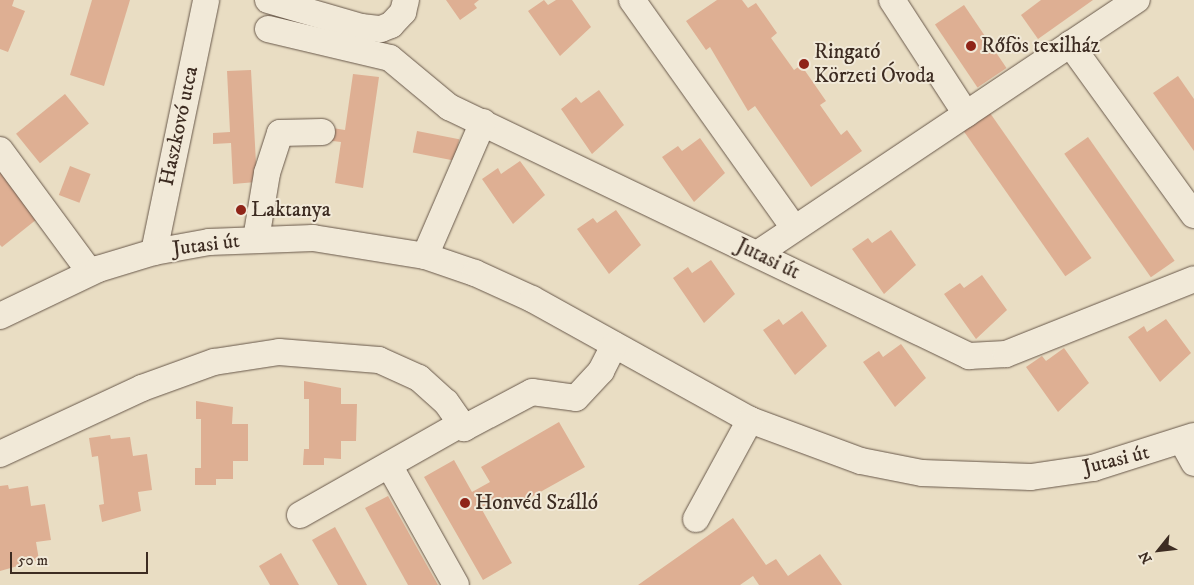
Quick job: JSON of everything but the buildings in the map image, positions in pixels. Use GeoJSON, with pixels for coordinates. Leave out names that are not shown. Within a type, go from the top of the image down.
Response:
{"type":"FeatureCollection","features":[{"type":"Feature","properties":{"kind":"street","name":"Haszkovó utca"},"geometry":{"type":"LineString","coordinates":[[154,252],[206,0]]}},
{"type":"Feature","properties":{"kind":"street"},"geometry":{"type":"LineString","coordinates":[[268,0],[361,27],[381,28],[397,19],[406,0]]}},
{"type":"Feature","properties":{"kind":"street"},"geometry":{"type":"LineString","coordinates":[[632,0],[794,228]]}},
{"type":"Feature","properties":{"kind":"street"},"geometry":{"type":"LineString","coordinates":[[892,0],[966,114]]}},
{"type":"Feature","properties":{"kind":"street"},"geometry":{"type":"LineString","coordinates":[[758,254],[794,228],[1137,0]]}},
{"type":"Feature","properties":{"kind":"street","name":"Jutasi út"},"geometry":{"type":"LineString","coordinates":[[268,29],[390,58],[449,107],[969,356],[987,357],[1194,279]]}},
{"type":"Feature","properties":{"kind":"street"},"geometry":{"type":"LineString","coordinates":[[1070,44],[1194,216]]}},
{"type":"Feature","properties":{"kind":"street"},"geometry":{"type":"LineString","coordinates":[[425,256],[483,122]]}},
{"type":"Feature","properties":{"kind":"street"},"geometry":{"type":"LineString","coordinates":[[256,239],[265,182],[280,133],[322,132]]}},
{"type":"Feature","properties":{"kind":"street"},"geometry":{"type":"LineString","coordinates":[[0,150],[90,272]]}},
{"type":"Feature","properties":{"kind":"street","name":"Jutasi út"},"geometry":{"type":"LineString","coordinates":[[0,316],[90,272],[154,252],[256,239],[313,238],[425,256],[532,299],[750,420],[862,461],[980,478],[1093,468],[1190,447]]}},
{"type":"Feature","properties":{"kind":"street"},"geometry":{"type":"LineString","coordinates":[[0,454],[142,388],[214,362],[279,352],[379,360],[419,378],[446,402],[464,428],[532,392],[576,398],[601,371],[614,345]]}},
{"type":"Feature","properties":{"kind":"street"},"geometry":{"type":"LineString","coordinates":[[696,520],[750,420]]}},
{"type":"Feature","properties":{"kind":"street"},"geometry":{"type":"LineString","coordinates":[[300,515],[461,424]]}},
{"type":"Feature","properties":{"kind":"street"},"geometry":{"type":"LineString","coordinates":[[389,465],[456,585]]}},
{"type":"Feature","properties":{"kind":"place","name":"Rőfös texilház"},"geometry":{"type":"Point","coordinates":[971,46]}},
{"type":"Feature","properties":{"kind":"place","name":"Ringató Körzeti Óvoda"},"geometry":{"type":"Point","coordinates":[804,64]}},
{"type":"Feature","properties":{"kind":"place","name":"Laktanya"},"geometry":{"type":"Point","coordinates":[241,210]}},
{"type":"Feature","properties":{"kind":"place","name":"Honvéd Szálló"},"geometry":{"type":"Point","coordinates":[465,503]}}]}
